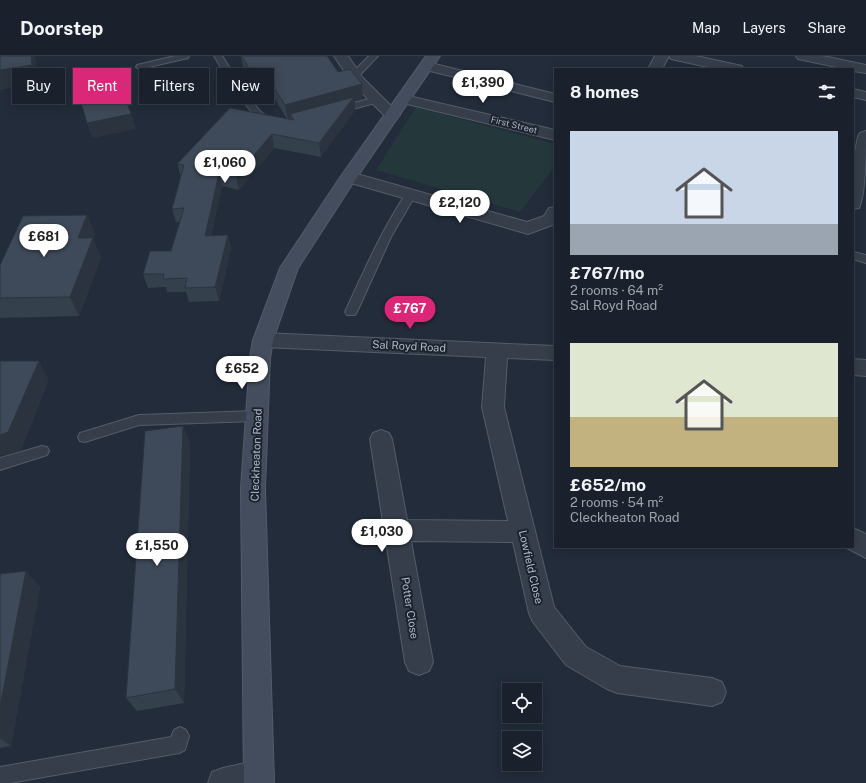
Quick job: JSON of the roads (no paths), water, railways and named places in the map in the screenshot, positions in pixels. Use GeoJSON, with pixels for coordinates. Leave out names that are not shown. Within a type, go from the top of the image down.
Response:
{"type":"FeatureCollection","features":[{"type":"Feature","properties":{"kind":"street"},"geometry":{"type":"LineString","coordinates":[[341,56],[354,76],[376,100],[398,107]]}},
{"type":"Feature","properties":{"kind":"street"},"geometry":{"type":"LineString","coordinates":[[656,68],[662,56]]}},
{"type":"Feature","properties":{"kind":"street"},"geometry":{"type":"LineString","coordinates":[[676,56],[732,68]]}},
{"type":"Feature","properties":{"kind":"street"},"geometry":{"type":"LineString","coordinates":[[803,56],[866,69]]}},
{"type":"Feature","properties":{"kind":"street"},"geometry":{"type":"LineString","coordinates":[[430,61],[554,98]]}},
{"type":"Feature","properties":{"kind":"street","name":"Cleckheaton Road"},"geometry":{"type":"LineString","coordinates":[[259,779],[253,488],[263,340],[289,268],[430,61]]}},
{"type":"Feature","properties":{"kind":"street"},"geometry":{"type":"LineString","coordinates":[[854,93],[866,96]]}},
{"type":"Feature","properties":{"kind":"street","name":"First Street"},"geometry":{"type":"LineString","coordinates":[[398,107],[554,135]]}},
{"type":"Feature","properties":{"kind":"street"},"geometry":{"type":"LineString","coordinates":[[854,128],[866,131]]}},
{"type":"Feature","properties":{"kind":"street"},"geometry":{"type":"LineString","coordinates":[[854,198],[866,136]]}},
{"type":"Feature","properties":{"kind":"street"},"geometry":{"type":"LineString","coordinates":[[350,177],[528,228],[550,220],[554,214]]}},
{"type":"Feature","properties":{"kind":"street"},"geometry":{"type":"LineString","coordinates":[[854,210],[866,213]]}},
{"type":"Feature","properties":{"kind":"street","name":"Sal Royd Road"},"geometry":{"type":"LineString","coordinates":[[263,340],[554,353]]}},
{"type":"Feature","properties":{"kind":"street","name":"Lowfield Close"},"geometry":{"type":"LineString","coordinates":[[497,350],[493,407],[542,613],[576,656],[617,679],[712,692]]}},
{"type":"Feature","properties":{"kind":"street"},"geometry":{"type":"LineString","coordinates":[[854,367],[866,368]]}},
{"type":"Feature","properties":{"kind":"street","name":"Potter Close"},"geometry":{"type":"LineString","coordinates":[[382,439],[419,662]]}},
{"type":"Feature","properties":{"kind":"street"},"geometry":{"type":"LineString","coordinates":[[397,530],[523,532]]}},
{"type":"Feature","properties":{"kind":"street"},"geometry":{"type":"LineString","coordinates":[[854,541],[866,547]]}},
{"type":"Feature","properties":{"kind":"street"},"geometry":{"type":"LineString","coordinates":[[223,783],[259,779]]}},
{"type":"Feature","properties":{"kind":"lane"},"geometry":{"type":"LineString","coordinates":[[140,66],[185,56]]}},
{"type":"Feature","properties":{"kind":"lane"},"geometry":{"type":"LineString","coordinates":[[218,56],[240,91],[265,121],[269,124],[280,126]]}},
{"type":"Feature","properties":{"kind":"lane"},"geometry":{"type":"LineString","coordinates":[[354,76],[374,56]]}},
{"type":"Feature","properties":{"kind":"lane"},"geometry":{"type":"LineString","coordinates":[[332,112],[376,100]]}},
{"type":"Feature","properties":{"kind":"lane"},"geometry":{"type":"LineString","coordinates":[[351,312],[388,231],[399,210],[411,194]]}},
{"type":"Feature","properties":{"kind":"lane"},"geometry":{"type":"LineString","coordinates":[[854,255],[866,259]]}},
{"type":"Feature","properties":{"kind":"lane"},"geometry":{"type":"LineString","coordinates":[[86,437],[139,420],[257,416]]}},
{"type":"Feature","properties":{"kind":"lane"},"geometry":{"type":"LineString","coordinates":[[0,464],[42,451]]}},
{"type":"Feature","properties":{"kind":"lane"},"geometry":{"type":"LineString","coordinates":[[0,776],[179,744],[180,736]]}}]}
